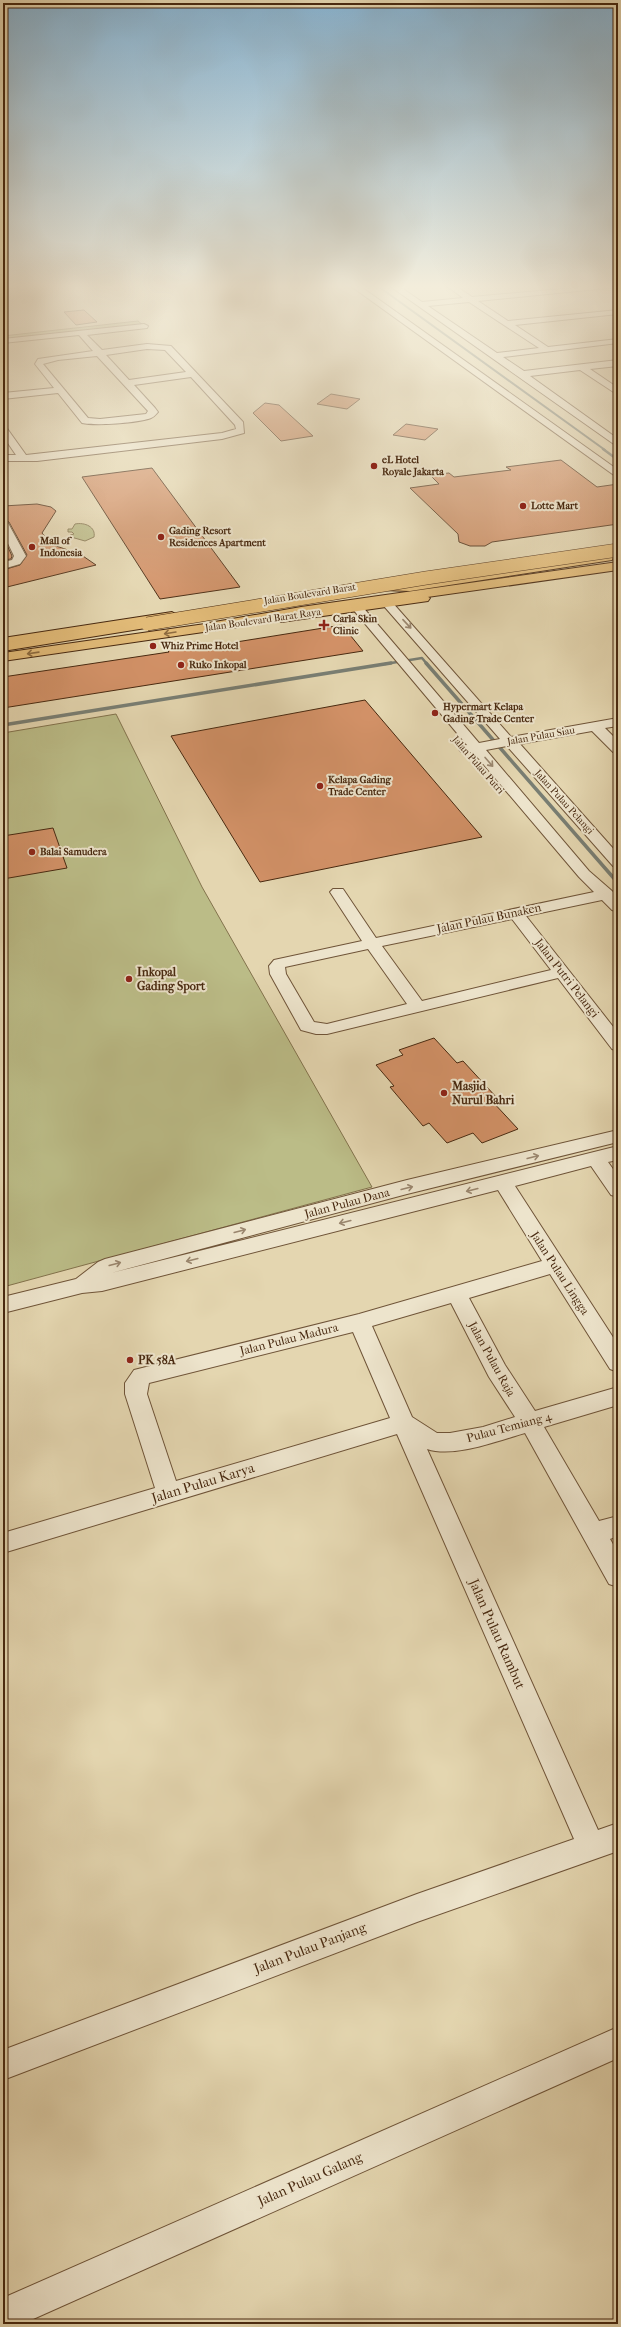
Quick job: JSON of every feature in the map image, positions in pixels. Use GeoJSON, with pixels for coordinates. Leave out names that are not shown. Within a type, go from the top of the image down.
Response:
{"type":"FeatureCollection","features":[{"type":"Feature","properties":{"kind":"main road"},"geometry":{"type":"LineString","coordinates":[[3,647],[426,578],[618,550]]}},
{"type":"Feature","properties":{"kind":"main road","name":"Jalan Boulevard Barat"},"geometry":{"type":"LineString","coordinates":[[3,642],[254,604],[344,587],[372,585],[410,587],[572,564],[618,555]]}},
{"type":"Feature","properties":{"kind":"main road"},"geometry":{"type":"LineString","coordinates":[[209,627],[301,611],[618,566]]}},
{"type":"Feature","properties":{"kind":"main road","name":"Jalan Boulevard Barat Raya"},"geometry":{"type":"LineString","coordinates":[[3,657],[618,570]]}},
{"type":"Feature","properties":{"kind":"street"},"geometry":{"type":"LineString","coordinates":[[3,396],[35,393]]}},
{"type":"Feature","properties":{"kind":"street"},"geometry":{"type":"LineString","coordinates":[[61,393],[82,419],[89,422],[107,421],[152,414],[152,410],[136,393]]}},
{"type":"Feature","properties":{"kind":"street"},"geometry":{"type":"LineString","coordinates":[[3,458],[23,458],[222,436],[241,431],[240,424],[211,393]]}},
{"type":"Feature","properties":{"kind":"street"},"geometry":{"type":"LineString","coordinates":[[519,393],[579,446],[618,475]]}},
{"type":"Feature","properties":{"kind":"street"},"geometry":{"type":"LineString","coordinates":[[545,393],[607,443]]}},
{"type":"Feature","properties":{"kind":"street"},"geometry":{"type":"LineString","coordinates":[[3,429],[23,458]]}},
{"type":"Feature","properties":{"kind":"street"},"geometry":{"type":"LineString","coordinates":[[579,446],[607,443]]}},
{"type":"Feature","properties":{"kind":"street"},"geometry":{"type":"LineString","coordinates":[[3,523],[8,542],[20,556],[19,560],[3,566]]}},
{"type":"Feature","properties":{"kind":"street","name":"Jalan Pulau Pelangi"},"geometry":{"type":"LineString","coordinates":[[387,603],[429,648],[439,662],[618,866]]}},
{"type":"Feature","properties":{"kind":"street","name":"Jalan Pulau Putri"},"geometry":{"type":"LineString","coordinates":[[357,608],[416,679],[417,690],[474,748],[526,813],[544,842],[566,853],[588,873],[618,907]]}},
{"type":"Feature","properties":{"kind":"street","name":"Jalan Pulau Siau"},"geometry":{"type":"LineString","coordinates":[[474,748],[507,740],[618,722]]}},
{"type":"Feature","properties":{"kind":"street"},"geometry":{"type":"LineString","coordinates":[[595,726],[618,749]]}},
{"type":"Feature","properties":{"kind":"street"},"geometry":{"type":"LineString","coordinates":[[588,873],[618,866]]}},
{"type":"Feature","properties":{"kind":"street"},"geometry":{"type":"LineString","coordinates":[[338,892],[372,944],[407,990],[417,1008],[563,972]]}},
{"type":"Feature","properties":{"kind":"street","name":"Jalan Pulau Bunaken"},"geometry":{"type":"LineString","coordinates":[[417,1008],[327,1029],[316,1029],[306,1026],[278,974],[277,966],[280,963],[515,912],[607,894]]}},
{"type":"Feature","properties":{"kind":"street","name":"Jalan Putri Pelangi"},"geometry":{"type":"LineString","coordinates":[[515,912],[563,972],[618,1045]]}},
{"type":"Feature","properties":{"kind":"street","name":"Jalan Pulau Dana"},"geometry":{"type":"LineString","coordinates":[[82,1285],[105,1267],[407,1188],[618,1136]]}},
{"type":"Feature","properties":{"kind":"street","name":"Jalan Pulau Dana"},"geometry":{"type":"LineString","coordinates":[[3,1305],[82,1285],[102,1283],[597,1160],[618,1153]]}},
{"type":"Feature","properties":{"kind":"street"},"geometry":{"type":"LineString","coordinates":[[597,1160],[618,1190]]}},
{"type":"Feature","properties":{"kind":"street","name":"Jalan Pulau Lingga"},"geometry":{"type":"LineString","coordinates":[[503,1183],[618,1363]]}},
{"type":"Feature","properties":{"kind":"street","name":"Jalan Pulau Madura"},"geometry":{"type":"LineString","coordinates":[[168,1493],[136,1394],[136,1384],[142,1376],[359,1322],[457,1295],[554,1265]]}},
{"type":"Feature","properties":{"kind":"street","name":"Jalan Pulau Raja"},"geometry":{"type":"LineString","coordinates":[[457,1295],[497,1371],[530,1422],[595,1533],[618,1576]]}},
{"type":"Feature","properties":{"kind":"street","name":"Jalan Pulau Rambut"},"geometry":{"type":"LineString","coordinates":[[359,1322],[591,1846]]}},
{"type":"Feature","properties":{"kind":"street","name":"Pulau Temiang 4"},"geometry":{"type":"LineString","coordinates":[[403,1423],[434,1442],[450,1442],[530,1422],[618,1396]]}},
{"type":"Feature","properties":{"kind":"street","name":"Jalan Pulau Karya"},"geometry":{"type":"LineString","coordinates":[[3,1543],[403,1423]]}},
{"type":"Feature","properties":{"kind":"street"},"geometry":{"type":"LineString","coordinates":[[595,1533],[618,1526]]}},
{"type":"Feature","properties":{"kind":"street","name":"Jalan Pulau Panjang"},"geometry":{"type":"LineString","coordinates":[[3,2065],[417,1908],[618,1837]]}},
{"type":"Feature","properties":{"kind":"street","name":"Jalan Pulau Galang"},"geometry":{"type":"LineString","coordinates":[[3,2315],[618,2042]]}},
{"type":"Feature","properties":{"kind":"green space"},"geometry":{"type":"Polygon","coordinates":[[[75,524],[82,524],[92,528],[94,537],[85,541],[71,537],[70,535],[74,534],[72,532],[68,532],[68,529],[72,529],[75,524]]]}},
{"type":"Feature","properties":{"kind":"green space","name":"Inkopal Gading Sport"},"geometry":{"type":"Polygon","coordinates":[[[116,714],[202,887],[372,1187],[3,1287],[3,733],[116,714]]]}},
{"type":"Feature","properties":{"kind":"building"},"geometry":{"type":"Polygon","coordinates":[[[331,394],[360,399],[347,409],[317,404],[331,394]]]}},
{"type":"Feature","properties":{"kind":"building"},"geometry":{"type":"Polygon","coordinates":[[[265,403],[279,405],[313,436],[281,441],[253,413],[265,403]]]}},
{"type":"Feature","properties":{"kind":"building"},"geometry":{"type":"Polygon","coordinates":[[[406,424],[438,429],[425,440],[393,435],[406,424]]]}},
{"type":"Feature","properties":{"kind":"building","name":"Lotte Mart"},"geometry":{"type":"Polygon","coordinates":[[[561,460],[597,487],[618,484],[618,524],[492,542],[485,546],[470,546],[459,542],[458,534],[410,488],[439,484],[430,475],[449,473],[454,477],[511,470],[506,467],[561,460]]]}},
{"type":"Feature","properties":{"kind":"building","name":"Gading Resort Residences Apartment"},"geometry":{"type":"Polygon","coordinates":[[[152,468],[240,587],[160,599],[82,477],[152,468]]]}},
{"type":"Feature","properties":{"kind":"building","name":"Mall of Indonesia"},"geometry":{"type":"Polygon","coordinates":[[[37,504],[51,507],[56,511],[42,533],[49,541],[56,546],[80,554],[96,565],[3,588],[3,570],[20,565],[27,555],[9,522],[3,519],[3,506],[37,504]]]}},
{"type":"Feature","properties":{"kind":"building"},"geometry":{"type":"Polygon","coordinates":[[[3,536],[12,556],[11,559],[3,560],[3,536]]]}},
{"type":"Feature","properties":{"kind":"building","name":"Ruko Inkopal"},"geometry":{"type":"Polygon","coordinates":[[[342,625],[363,651],[3,708],[3,677],[169,652],[165,647],[196,642],[199,648],[342,625]]]}},
{"type":"Feature","properties":{"kind":"building","name":"Kelapa Gading Trade Center"},"geometry":{"type":"Polygon","coordinates":[[[365,700],[482,837],[260,882],[171,736],[365,700]]]}},
{"type":"Feature","properties":{"kind":"building","name":"Balai Samudera"},"geometry":{"type":"Polygon","coordinates":[[[53,828],[67,868],[3,879],[3,836],[53,828]]]}},
{"type":"Feature","properties":{"kind":"building","name":"Masjid Nurul Bahri"},"geometry":{"type":"Polygon","coordinates":[[[434,1038],[457,1063],[463,1061],[497,1098],[491,1100],[518,1129],[482,1143],[473,1133],[447,1143],[429,1123],[423,1126],[390,1087],[394,1086],[376,1065],[403,1055],[399,1050],[434,1038]]]}},
{"type":"Feature","properties":{"kind":"waterway"},"geometry":{"type":"LineString","coordinates":[[525,393],[605,450]]}},
{"type":"Feature","properties":{"kind":"waterway"},"geometry":{"type":"LineString","coordinates":[[603,449],[618,460]]}},
{"type":"Feature","properties":{"kind":"waterway"},"geometry":{"type":"LineString","coordinates":[[385,664],[422,658],[427,664]]}},
{"type":"Feature","properties":{"kind":"waterway"},"geometry":{"type":"LineString","coordinates":[[3,725],[391,663]]}},
{"type":"Feature","properties":{"kind":"waterway"},"geometry":{"type":"LineString","coordinates":[[426,663],[618,883]]}},
{"type":"Feature","properties":{"kind":"place","name":"eL Hotel Royale Jakarta"},"geometry":{"type":"Point","coordinates":[374,466]}},
{"type":"Feature","properties":{"kind":"place","name":"Lotte Mart"},"geometry":{"type":"Point","coordinates":[523,506]}},
{"type":"Feature","properties":{"kind":"place","name":"Gading Resort Residences Apartment"},"geometry":{"type":"Point","coordinates":[161,537]}},
{"type":"Feature","properties":{"kind":"place","name":"Mall of Indonesia"},"geometry":{"type":"Point","coordinates":[32,547]}},
{"type":"Feature","properties":{"kind":"place","name":"Carla Skin Clinic"},"geometry":{"type":"Point","coordinates":[324,625]}},
{"type":"Feature","properties":{"kind":"place","name":"Whiz Prime Hotel"},"geometry":{"type":"Point","coordinates":[153,646]}},
{"type":"Feature","properties":{"kind":"place","name":"Ruko Inkopal"},"geometry":{"type":"Point","coordinates":[181,665]}},
{"type":"Feature","properties":{"kind":"place","name":"Hypermart Kelapa Gading Trade Center"},"geometry":{"type":"Point","coordinates":[435,713]}},
{"type":"Feature","properties":{"kind":"place","name":"Kelapa Gading Trade Center"},"geometry":{"type":"Point","coordinates":[320,786]}},
{"type":"Feature","properties":{"kind":"place","name":"Balai Samudera"},"geometry":{"type":"Point","coordinates":[32,852]}},
{"type":"Feature","properties":{"kind":"place","name":"Inkopal Gading Sport"},"geometry":{"type":"Point","coordinates":[129,979]}},
{"type":"Feature","properties":{"kind":"place","name":"Masjid Nurul Bahri"},"geometry":{"type":"Point","coordinates":[444,1093]}},
{"type":"Feature","properties":{"kind":"place","name":"PK 58A"},"geometry":{"type":"Point","coordinates":[130,1360]}}]}
